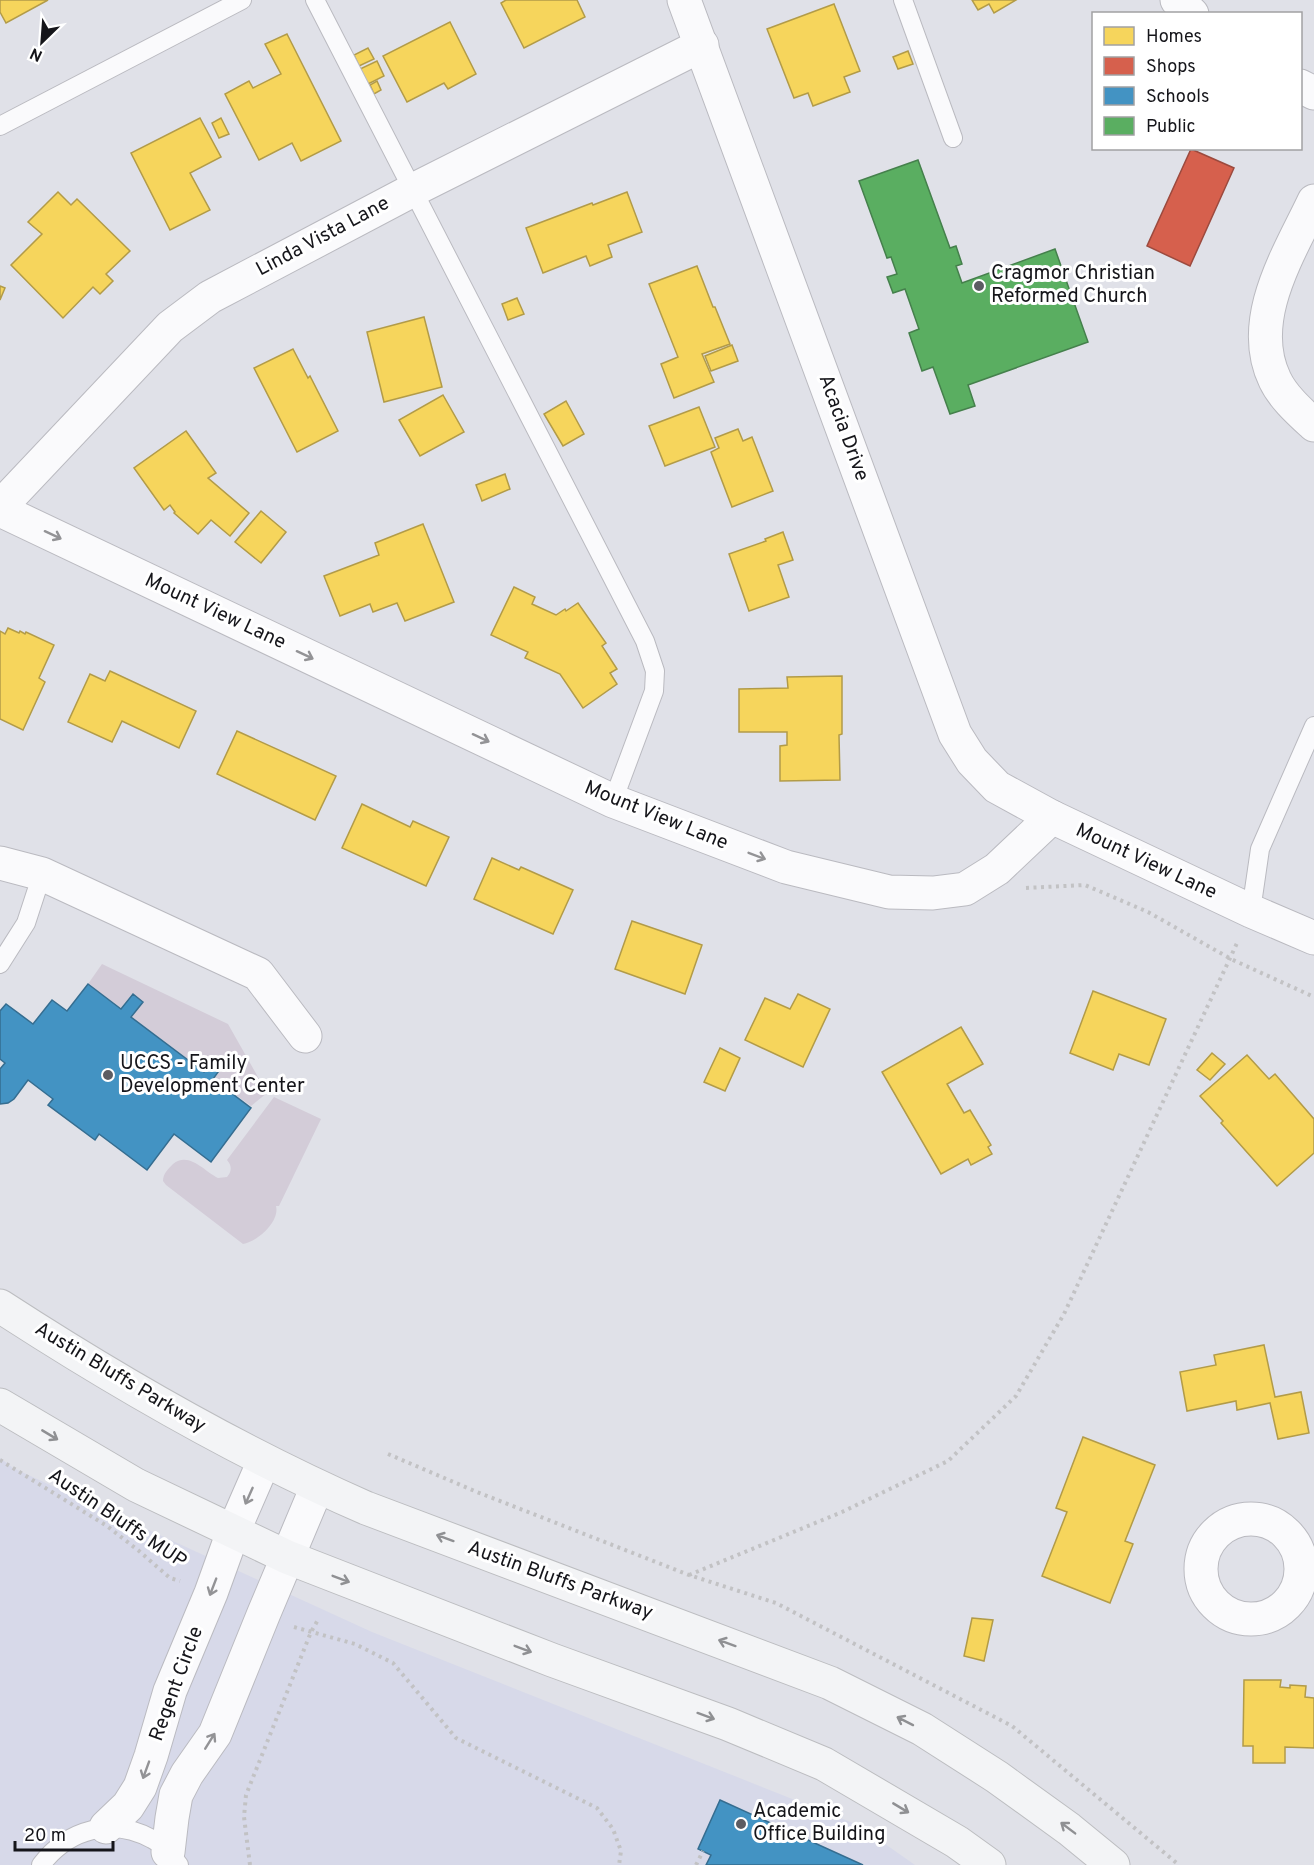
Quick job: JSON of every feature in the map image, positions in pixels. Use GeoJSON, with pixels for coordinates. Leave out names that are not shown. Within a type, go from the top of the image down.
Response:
{"type":"FeatureCollection","features":[{"type":"Feature","properties":{"kind":"main road","name":"Austin Bluffs Parkway"},"geometry":{"type":"LineString","coordinates":[[0,1306],[65,1348],[168,1409],[317,1487],[377,1513],[830,1683],[922,1729],[997,1777],[1069,1829],[1113,1865]]}},
{"type":"Feature","properties":{"kind":"main road"},"geometry":{"type":"LineString","coordinates":[[0,1405],[136,1485],[287,1557],[552,1660],[728,1724],[824,1764],[957,1842],[989,1865]]}},
{"type":"Feature","properties":{"kind":"street","name":"Acacia Drive"},"geometry":{"type":"LineString","coordinates":[[684,0],[955,734],[972,761],[997,787],[1052,817]]}},
{"type":"Feature","properties":{"kind":"street"},"geometry":{"type":"LineString","coordinates":[[1177,0],[1190,12]]}},
{"type":"Feature","properties":{"kind":"street","name":"Linda Vista Lane"},"geometry":{"type":"LineString","coordinates":[[0,509],[170,327],[210,297],[413,190],[702,45]]}},
{"type":"Feature","properties":{"kind":"street"},"geometry":{"type":"LineString","coordinates":[[1314,201],[1275,282],[1267,316],[1265,348],[1275,380],[1296,409],[1314,425]]}},
{"type":"Feature","properties":{"kind":"street","name":"Mount View Lane"},"geometry":{"type":"LineString","coordinates":[[0,509],[613,801],[786,867],[889,892],[933,893],[965,889],[997,869],[1052,817],[1251,911],[1314,938]]}},
{"type":"Feature","properties":{"kind":"street"},"geometry":{"type":"LineString","coordinates":[[0,863],[42,874],[258,974],[305,1036]]}},
{"type":"Feature","properties":{"kind":"street","name":"Regent Circle"},"geometry":{"type":"LineString","coordinates":[[106,1827],[128,1806],[140,1787],[170,1691],[211,1593],[233,1532],[264,1461]]}},
{"type":"Feature","properties":{"kind":"street"},"geometry":{"type":"LineString","coordinates":[[174,1858],[171,1818],[176,1795],[187,1774],[215,1734],[317,1487]]}},
{"type":"Feature","properties":{"kind":"lane"},"geometry":{"type":"LineString","coordinates":[[0,126],[242,0]]}},
{"type":"Feature","properties":{"kind":"lane"},"geometry":{"type":"LineString","coordinates":[[315,0],[645,641],[655,671],[654,691],[613,801]]}},
{"type":"Feature","properties":{"kind":"lane"},"geometry":{"type":"LineString","coordinates":[[903,0],[953,138]]}},
{"type":"Feature","properties":{"kind":"lane"},"geometry":{"type":"LineString","coordinates":[[1251,911],[1260,849],[1314,726]]}},
{"type":"Feature","properties":{"kind":"lane"},"geometry":{"type":"LineString","coordinates":[[0,964],[26,923],[42,874]]}},
{"type":"Feature","properties":{"kind":"lane"},"geometry":{"type":"LineString","coordinates":[[106,1827],[139,1834],[154,1840],[174,1858]]}},
{"type":"Feature","properties":{"kind":"lane","name":"Regent Circle"},"geometry":{"type":"LineString","coordinates":[[41,1865],[55,1848],[74,1837],[106,1827]]}},
{"type":"Feature","properties":{"kind":"path"},"geometry":{"type":"LineString","coordinates":[[1019,893],[1028,887],[1085,885],[1148,912],[1231,959],[1314,998]]}},
{"type":"Feature","properties":{"kind":"path"},"geometry":{"type":"LineString","coordinates":[[688,1575],[842,1512],[948,1461],[1016,1396],[1065,1314],[1231,959]]}},
{"type":"Feature","properties":{"kind":"path"},"geometry":{"type":"LineString","coordinates":[[388,1454],[477,1492],[688,1575],[776,1603],[1012,1726],[1179,1865]]}},
{"type":"Feature","properties":{"kind":"path","name":"Austin Bluffs MUP"},"geometry":{"type":"LineString","coordinates":[[0,1460],[107,1526],[170,1578],[186,1584]]}},
{"type":"Feature","properties":{"kind":"path"},"geometry":{"type":"LineString","coordinates":[[250,1865],[244,1817],[246,1795],[311,1632],[319,1618]]}},
{"type":"Feature","properties":{"kind":"path"},"geometry":{"type":"LineString","coordinates":[[294,1627],[355,1644],[393,1663],[456,1738],[597,1808],[613,1829],[621,1851],[619,1865]]}},
{"type":"Feature","properties":{"kind":"path"},"geometry":{"type":"LineString","coordinates":[[696,1865],[703,1851]]}},
{"type":"Feature","properties":{"kind":"shaded area"},"geometry":{"type":"Polygon","coordinates":[[[102,964],[228,1024],[267,1093],[251,1106],[214,1079],[225,1064],[215,1056],[203,1071],[132,1017],[143,1001],[132,994],[121,1008],[88,984],[102,964]]]}},
{"type":"Feature","properties":{"kind":"shaded area"},"geometry":{"type":"Polygon","coordinates":[[[274,1097],[321,1119],[279,1206],[276,1206],[271,1225],[261,1235],[243,1244],[166,1185],[163,1178],[173,1164],[185,1160],[197,1164],[218,1178],[227,1177],[231,1168],[227,1160],[274,1097]]]}},
{"type":"Feature","properties":{"kind":"shaded area"},"geometry":{"type":"Polygon","coordinates":[[[0,1458],[13,1468],[372,1632],[858,1825],[915,1865],[0,1865],[0,1458]]]}},
{"type":"Feature","properties":{"kind":"building: Homes"},"geometry":{"type":"Polygon","coordinates":[[[0,0],[48,0],[6,23],[0,12],[0,0]]]}},
{"type":"Feature","properties":{"kind":"building: Homes"},"geometry":{"type":"Polygon","coordinates":[[[506,0],[577,0],[585,17],[524,48],[501,3],[506,0]]]}},
{"type":"Feature","properties":{"kind":"building: Homes"},"geometry":{"type":"Polygon","coordinates":[[[972,0],[1016,0],[994,13],[989,4],[978,10],[972,0]]]}},
{"type":"Feature","properties":{"kind":"building: Homes"},"geometry":{"type":"Polygon","coordinates":[[[834,4],[860,71],[844,77],[850,92],[813,106],[808,93],[794,98],[767,29],[834,4]]]}},
{"type":"Feature","properties":{"kind":"building: Homes"},"geometry":{"type":"Polygon","coordinates":[[[450,22],[476,74],[448,89],[444,83],[407,102],[383,56],[450,22]]]}},
{"type":"Feature","properties":{"kind":"building: Homes"},"geometry":{"type":"Polygon","coordinates":[[[287,34],[341,141],[301,161],[292,143],[259,160],[225,94],[249,81],[253,88],[281,74],[265,44],[287,34]]]}},
{"type":"Feature","properties":{"kind":"building: Homes"},"geometry":{"type":"Polygon","coordinates":[[[368,48],[374,59],[359,66],[354,55],[368,48]]]}},
{"type":"Feature","properties":{"kind":"building: Homes"},"geometry":{"type":"Polygon","coordinates":[[[908,51],[913,64],[898,69],[893,57],[908,51]]]}},
{"type":"Feature","properties":{"kind":"building: Homes"},"geometry":{"type":"Polygon","coordinates":[[[377,61],[384,76],[368,84],[360,69],[377,61]]]}},
{"type":"Feature","properties":{"kind":"building: Homes"},"geometry":{"type":"Polygon","coordinates":[[[377,81],[381,90],[374,94],[370,85],[377,81]]]}},
{"type":"Feature","properties":{"kind":"building: Homes"},"geometry":{"type":"Polygon","coordinates":[[[200,118],[221,157],[190,173],[210,210],[170,230],[131,153],[200,118]]]}},
{"type":"Feature","properties":{"kind":"building: Homes"},"geometry":{"type":"Polygon","coordinates":[[[221,118],[229,134],[219,138],[212,123],[221,118]]]}},
{"type":"Feature","properties":{"kind":"building: Homes"},"geometry":{"type":"Polygon","coordinates":[[[58,192],[71,205],[77,199],[130,251],[106,274],[113,281],[100,294],[93,287],[63,318],[11,265],[42,234],[28,222],[58,192]]]}},
{"type":"Feature","properties":{"kind":"building: Homes"},"geometry":{"type":"Polygon","coordinates":[[[627,192],[642,232],[608,245],[612,257],[590,266],[586,256],[543,273],[526,228],[627,192]]]}},
{"type":"Feature","properties":{"kind":"building: Homes"},"geometry":{"type":"Polygon","coordinates":[[[697,266],[730,344],[702,354],[714,382],[674,398],[661,364],[678,357],[649,284],[697,266]]]}},
{"type":"Feature","properties":{"kind":"building: Homes"},"geometry":{"type":"Polygon","coordinates":[[[0,286],[5,288],[0,300],[0,286]]]}},
{"type":"Feature","properties":{"kind":"building: Homes"},"geometry":{"type":"Polygon","coordinates":[[[517,298],[524,314],[508,320],[502,304],[517,298]]]}},
{"type":"Feature","properties":{"kind":"building: Homes"},"geometry":{"type":"Polygon","coordinates":[[[424,317],[442,387],[384,402],[367,332],[424,317]]]}},
{"type":"Feature","properties":{"kind":"building: Homes"},"geometry":{"type":"Polygon","coordinates":[[[732,345],[738,361],[711,371],[705,356],[732,345]]]}},
{"type":"Feature","properties":{"kind":"building: Homes"},"geometry":{"type":"Polygon","coordinates":[[[293,349],[308,378],[310,376],[338,431],[297,452],[254,368],[293,349]]]}},
{"type":"Feature","properties":{"kind":"building: Homes"},"geometry":{"type":"Polygon","coordinates":[[[443,395],[464,432],[420,456],[399,420],[443,395]]]}},
{"type":"Feature","properties":{"kind":"building: Homes"},"geometry":{"type":"Polygon","coordinates":[[[566,401],[584,434],[563,446],[544,414],[566,401]]]}},
{"type":"Feature","properties":{"kind":"building: Homes"},"geometry":{"type":"Polygon","coordinates":[[[699,407],[715,447],[665,466],[649,426],[699,407]]]}},
{"type":"Feature","properties":{"kind":"building: Homes"},"geometry":{"type":"Polygon","coordinates":[[[738,429],[743,441],[752,437],[773,491],[732,507],[711,452],[719,448],[715,438],[738,429]]]}},
{"type":"Feature","properties":{"kind":"building: Homes"},"geometry":{"type":"Polygon","coordinates":[[[186,431],[216,473],[208,478],[249,513],[230,536],[211,520],[198,534],[174,513],[170,505],[164,510],[134,468],[186,431]]]}},
{"type":"Feature","properties":{"kind":"building: Homes"},"geometry":{"type":"Polygon","coordinates":[[[505,474],[510,489],[482,501],[476,485],[505,474]]]}},
{"type":"Feature","properties":{"kind":"building: Homes"},"geometry":{"type":"Polygon","coordinates":[[[261,511],[286,532],[261,563],[235,542],[261,511]]]}},
{"type":"Feature","properties":{"kind":"building: Homes"},"geometry":{"type":"Polygon","coordinates":[[[423,524],[454,602],[405,621],[397,603],[373,612],[370,604],[340,616],[324,576],[379,555],[375,543],[423,524]]]}},
{"type":"Feature","properties":{"kind":"building: Homes"},"geometry":{"type":"Polygon","coordinates":[[[783,532],[793,560],[778,565],[789,597],[749,611],[729,554],[766,541],[765,539],[783,532]]]}},
{"type":"Feature","properties":{"kind":"building: Homes"},"geometry":{"type":"Polygon","coordinates":[[[514,587],[535,597],[532,604],[556,615],[578,603],[606,643],[602,646],[617,669],[610,673],[617,684],[583,708],[560,674],[525,658],[528,652],[491,635],[514,587]]]}},
{"type":"Feature","properties":{"kind":"building: Homes"},"geometry":{"type":"Polygon","coordinates":[[[8,628],[19,633],[20,631],[25,634],[26,632],[54,645],[39,678],[45,682],[23,730],[0,719],[0,631],[5,634],[8,628]]]}},
{"type":"Feature","properties":{"kind":"building: Homes"},"geometry":{"type":"Polygon","coordinates":[[[110,671],[196,711],[179,748],[122,721],[112,742],[68,722],[90,674],[105,681],[110,671]]]}},
{"type":"Feature","properties":{"kind":"building: Homes"},"geometry":{"type":"Polygon","coordinates":[[[842,676],[842,734],[839,735],[840,780],[780,781],[780,746],[787,745],[787,732],[739,732],[739,689],[788,688],[787,677],[842,676]]]}},
{"type":"Feature","properties":{"kind":"building: Homes"},"geometry":{"type":"Polygon","coordinates":[[[237,731],[336,776],[315,820],[217,774],[237,731]]]}},
{"type":"Feature","properties":{"kind":"building: Homes"},"geometry":{"type":"Polygon","coordinates":[[[362,804],[410,827],[413,821],[449,837],[426,886],[342,848],[362,804]]]}},
{"type":"Feature","properties":{"kind":"building: Homes"},"geometry":{"type":"Polygon","coordinates":[[[492,858],[519,870],[521,867],[573,890],[553,934],[474,899],[492,858]]]}},
{"type":"Feature","properties":{"kind":"building: Homes"},"geometry":{"type":"Polygon","coordinates":[[[632,921],[702,945],[685,994],[615,969],[632,921]]]}},
{"type":"Feature","properties":{"kind":"building: Homes"},"geometry":{"type":"Polygon","coordinates":[[[1093,991],[1166,1019],[1149,1065],[1119,1054],[1113,1070],[1070,1053],[1093,991]]]}},
{"type":"Feature","properties":{"kind":"building: Homes"},"geometry":{"type":"Polygon","coordinates":[[[798,994],[830,1009],[803,1067],[745,1040],[765,998],[790,1009],[798,994]]]}},
{"type":"Feature","properties":{"kind":"building: Homes"},"geometry":{"type":"Polygon","coordinates":[[[961,1027],[983,1064],[947,1084],[964,1113],[970,1110],[991,1145],[988,1147],[992,1154],[971,1165],[968,1159],[941,1174],[882,1072],[961,1027]]]}},
{"type":"Feature","properties":{"kind":"building: Homes"},"geometry":{"type":"Polygon","coordinates":[[[720,1048],[740,1058],[725,1091],[704,1082],[720,1048]]]}},
{"type":"Feature","properties":{"kind":"building: Homes"},"geometry":{"type":"Polygon","coordinates":[[[1212,1053],[1225,1064],[1210,1080],[1197,1070],[1212,1053]]]}},
{"type":"Feature","properties":{"kind":"building: Homes"},"geometry":{"type":"Polygon","coordinates":[[[1247,1055],[1269,1079],[1275,1074],[1314,1119],[1314,1153],[1277,1186],[1200,1096],[1247,1055]]]}},
{"type":"Feature","properties":{"kind":"building: Homes"},"geometry":{"type":"Polygon","coordinates":[[[1264,1345],[1275,1397],[1301,1392],[1309,1433],[1278,1439],[1270,1403],[1237,1410],[1236,1401],[1187,1411],[1180,1372],[1216,1365],[1214,1355],[1264,1345]]]}},
{"type":"Feature","properties":{"kind":"building: Homes"},"geometry":{"type":"Polygon","coordinates":[[[1083,1437],[1155,1465],[1125,1541],[1133,1544],[1110,1603],[1042,1576],[1067,1512],[1056,1508],[1083,1437]]]}},
{"type":"Feature","properties":{"kind":"building: Homes"},"geometry":{"type":"Polygon","coordinates":[[[972,1618],[993,1620],[984,1661],[964,1656],[972,1618]]]}},
{"type":"Feature","properties":{"kind":"building: Homes"},"geometry":{"type":"Polygon","coordinates":[[[1244,1680],[1281,1680],[1280,1687],[1306,1686],[1305,1697],[1314,1698],[1314,1748],[1285,1747],[1285,1763],[1253,1763],[1253,1746],[1243,1746],[1244,1680]]]}},
{"type":"Feature","properties":{"kind":"building: Shops"},"geometry":{"type":"Polygon","coordinates":[[[1191,150],[1234,168],[1190,266],[1147,246],[1191,150]]]}},
{"type":"Feature","properties":{"kind":"building: Schools","name":"UCCS - Family Development Center"},"geometry":{"type":"Polygon","coordinates":[[[88,984],[121,1009],[133,994],[143,1002],[131,1017],[204,1072],[215,1057],[224,1064],[213,1079],[251,1108],[211,1162],[174,1134],[147,1170],[99,1134],[95,1140],[48,1105],[53,1099],[28,1080],[14,1099],[0,1104],[0,1069],[5,1063],[0,1059],[0,1011],[6,1004],[33,1024],[52,1000],[67,1011],[88,984]]]}},
{"type":"Feature","properties":{"kind":"building: Schools","name":"Academic Office Building"},"geometry":{"type":"Polygon","coordinates":[[[720,1800],[863,1865],[706,1865],[711,1855],[698,1849],[720,1800]]]}},
{"type":"Feature","properties":{"kind":"building: Public","name":"Cragmor Christian Reformed Church"},"geometry":{"type":"Polygon","coordinates":[[[918,160],[950,248],[956,246],[962,264],[956,266],[962,283],[1055,249],[1088,342],[968,385],[975,406],[950,414],[933,367],[922,371],[909,333],[919,329],[905,289],[893,293],[887,277],[897,274],[891,257],[887,258],[859,181],[918,160]]]}},
{"type":"Feature","properties":{"kind":"place","name":"Cragmor Christian Reformed Church"},"geometry":{"type":"Point","coordinates":[979,286]}},
{"type":"Feature","properties":{"kind":"place","name":"UCCS - Family Development Center"},"geometry":{"type":"Point","coordinates":[108,1075]}},
{"type":"Feature","properties":{"kind":"place","name":"Academic Office Building"},"geometry":{"type":"Point","coordinates":[741,1824]}}]}
